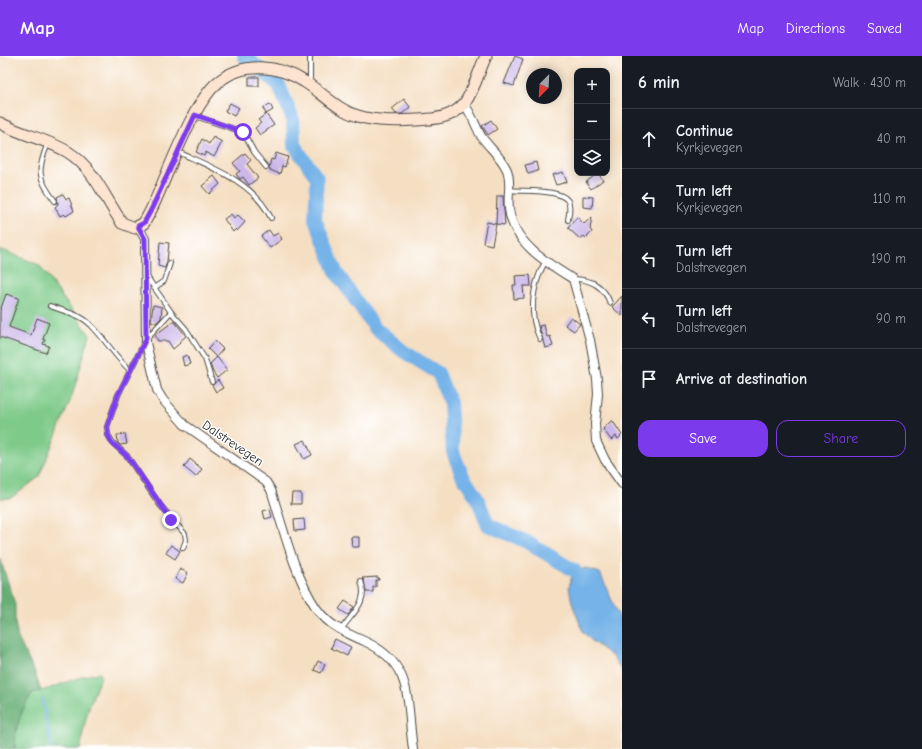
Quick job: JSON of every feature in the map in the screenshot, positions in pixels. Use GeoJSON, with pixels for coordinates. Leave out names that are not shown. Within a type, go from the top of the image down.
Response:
{"type":"FeatureCollection","features":[{"type":"Feature","properties":{"kind":"main road"},"geometry":{"type":"LineString","coordinates":[[0,123],[69,153],[85,167],[105,193],[122,223],[128,227],[138,226],[144,223],[151,210],[195,115],[216,84],[231,73],[244,69],[263,67],[282,71],[300,78],[340,108],[358,116],[375,119],[433,119],[446,116],[464,104],[486,56]]}},
{"type":"Feature","properties":{"kind":"street"},"geometry":{"type":"LineString","coordinates":[[464,104],[474,117],[482,137],[499,157],[506,169],[510,190],[509,209],[516,231],[545,262],[573,278],[590,340],[597,379],[598,394],[595,424],[596,441],[604,460],[622,484]]}},
{"type":"Feature","properties":{"kind":"street","name":"Dalstrevegen"},"geometry":{"type":"LineString","coordinates":[[138,226],[145,239],[146,339],[157,390],[173,414],[185,425],[266,482],[307,592],[317,609],[340,630],[378,648],[397,665],[406,691],[413,749]]}},
{"type":"Feature","properties":{"kind":"lane"},"geometry":{"type":"LineString","coordinates":[[310,56],[310,85]]}},
{"type":"Feature","properties":{"kind":"lane"},"geometry":{"type":"LineString","coordinates":[[195,115],[243,132],[254,152],[266,167]]}},
{"type":"Feature","properties":{"kind":"lane"},"geometry":{"type":"LineString","coordinates":[[49,143],[40,161],[40,172],[42,182],[56,201]]}},
{"type":"Feature","properties":{"kind":"lane"},"geometry":{"type":"LineString","coordinates":[[178,152],[232,178],[260,202],[271,218]]}},
{"type":"Feature","properties":{"kind":"lane"},"geometry":{"type":"LineString","coordinates":[[510,190],[560,194],[567,199],[569,204],[568,220]]}},
{"type":"Feature","properties":{"kind":"lane"},"geometry":{"type":"LineString","coordinates":[[540,339],[536,331],[533,301],[536,281],[545,262]]}},
{"type":"Feature","properties":{"kind":"lane"},"geometry":{"type":"LineString","coordinates":[[154,288],[164,281],[170,263]]}},
{"type":"Feature","properties":{"kind":"lane"},"geometry":{"type":"LineString","coordinates":[[146,275],[206,359],[212,382]]}},
{"type":"Feature","properties":{"kind":"lane"},"geometry":{"type":"LineString","coordinates":[[573,278],[586,280],[596,284],[604,290],[610,303]]}},
{"type":"Feature","properties":{"kind":"lane"},"geometry":{"type":"LineString","coordinates":[[50,306],[80,317],[90,324],[120,362],[130,370]]}},
{"type":"Feature","properties":{"kind":"lane","name":"Dalstrevegen"},"geometry":{"type":"LineString","coordinates":[[171,312],[146,339],[110,414],[107,427],[108,435],[112,443],[127,456],[160,505],[185,534],[186,540],[183,548]]}},
{"type":"Feature","properties":{"kind":"lane"},"geometry":{"type":"LineString","coordinates":[[340,630],[361,605],[364,594],[361,581]]}},
{"type":"Feature","properties":{"kind":"green space"},"geometry":{"type":"Polygon","coordinates":[[[0,249],[39,265],[90,335],[71,399],[39,477],[11,498],[0,498],[0,249]]]}},
{"type":"Feature","properties":{"kind":"green space"},"geometry":{"type":"Polygon","coordinates":[[[0,558],[15,604],[15,622],[18,638],[35,673],[41,691],[32,693],[25,706],[17,727],[15,749],[0,749],[0,558]]]}},
{"type":"Feature","properties":{"kind":"green space"},"geometry":{"type":"Polygon","coordinates":[[[99,673],[101,677],[83,730],[81,749],[15,749],[19,720],[32,693],[99,673]]]}},
{"type":"Feature","properties":{"kind":"water"},"geometry":{"type":"Polygon","coordinates":[[[585,568],[600,573],[619,617],[622,627],[622,671],[613,657],[583,632],[572,603],[569,587],[572,575],[585,568]]]}},
{"type":"Feature","properties":{"kind":"building"},"geometry":{"type":"Polygon","coordinates":[[[515,56],[523,59],[514,86],[504,83],[515,56]]]}},
{"type":"Feature","properties":{"kind":"building"},"geometry":{"type":"Polygon","coordinates":[[[249,77],[259,77],[259,86],[249,86],[249,77]]]}},
{"type":"Feature","properties":{"kind":"building"},"geometry":{"type":"Polygon","coordinates":[[[404,99],[410,107],[402,114],[396,114],[392,109],[404,99]]]}},
{"type":"Feature","properties":{"kind":"building"},"geometry":{"type":"Polygon","coordinates":[[[230,103],[239,108],[234,116],[225,111],[230,103]]]}},
{"type":"Feature","properties":{"kind":"building"},"geometry":{"type":"Polygon","coordinates":[[[270,104],[273,110],[266,114],[263,108],[270,104]]]}},
{"type":"Feature","properties":{"kind":"building"},"geometry":{"type":"Polygon","coordinates":[[[266,114],[274,125],[260,135],[255,128],[261,123],[258,120],[266,114]]]}},
{"type":"Feature","properties":{"kind":"building"},"geometry":{"type":"Polygon","coordinates":[[[491,120],[497,129],[488,135],[482,126],[491,120]]]}},
{"type":"Feature","properties":{"kind":"building"},"geometry":{"type":"Polygon","coordinates":[[[213,137],[222,142],[214,157],[206,152],[204,156],[196,152],[202,139],[209,144],[213,137]]]}},
{"type":"Feature","properties":{"kind":"building"},"geometry":{"type":"Polygon","coordinates":[[[245,153],[251,160],[247,164],[258,178],[249,185],[243,177],[240,179],[236,174],[240,171],[233,163],[245,153]]]}},
{"type":"Feature","properties":{"kind":"building"},"geometry":{"type":"Polygon","coordinates":[[[276,153],[288,157],[285,167],[282,166],[280,174],[270,170],[269,168],[271,159],[274,160],[276,153]]]}},
{"type":"Feature","properties":{"kind":"building"},"geometry":{"type":"Polygon","coordinates":[[[536,162],[538,171],[528,174],[525,165],[536,162]]]}},
{"type":"Feature","properties":{"kind":"building"},"geometry":{"type":"Polygon","coordinates":[[[563,172],[567,182],[556,185],[552,175],[563,172]]]}},
{"type":"Feature","properties":{"kind":"building"},"geometry":{"type":"Polygon","coordinates":[[[214,176],[220,184],[209,194],[202,186],[214,176]]]}},
{"type":"Feature","properties":{"kind":"building"},"geometry":{"type":"Polygon","coordinates":[[[594,176],[600,176],[603,180],[591,189],[586,182],[594,176]]]}},
{"type":"Feature","properties":{"kind":"building"},"geometry":{"type":"Polygon","coordinates":[[[63,194],[66,199],[69,198],[74,211],[66,216],[64,214],[60,216],[55,207],[58,204],[57,197],[63,194]]]}},
{"type":"Feature","properties":{"kind":"building"},"geometry":{"type":"Polygon","coordinates":[[[497,196],[503,196],[505,225],[496,224],[497,196]]]}},
{"type":"Feature","properties":{"kind":"building"},"geometry":{"type":"Polygon","coordinates":[[[583,196],[593,197],[592,208],[583,207],[583,196]]]}},
{"type":"Feature","properties":{"kind":"building"},"geometry":{"type":"Polygon","coordinates":[[[231,214],[234,218],[238,215],[245,222],[237,231],[236,229],[233,232],[224,219],[231,214]]]}},
{"type":"Feature","properties":{"kind":"building"},"geometry":{"type":"Polygon","coordinates":[[[577,217],[584,224],[592,217],[590,229],[592,232],[586,238],[584,236],[580,239],[568,228],[577,217]]]}},
{"type":"Feature","properties":{"kind":"building"},"geometry":{"type":"Polygon","coordinates":[[[487,222],[496,224],[492,245],[483,243],[487,222]]]}},
{"type":"Feature","properties":{"kind":"building"},"geometry":{"type":"Polygon","coordinates":[[[269,230],[273,236],[278,233],[282,239],[270,248],[261,236],[269,230]]]}},
{"type":"Feature","properties":{"kind":"building"},"geometry":{"type":"Polygon","coordinates":[[[160,242],[169,243],[165,268],[158,266],[160,242]]]}},
{"type":"Feature","properties":{"kind":"building"},"geometry":{"type":"Polygon","coordinates":[[[530,275],[531,286],[523,286],[524,298],[514,299],[513,285],[516,285],[515,276],[530,275]]]}},
{"type":"Feature","properties":{"kind":"building"},"geometry":{"type":"Polygon","coordinates":[[[6,294],[19,298],[9,327],[31,335],[37,318],[49,323],[43,339],[45,340],[43,344],[49,346],[46,353],[0,337],[0,311],[6,294]]]}},
{"type":"Feature","properties":{"kind":"building"},"geometry":{"type":"Polygon","coordinates":[[[622,296],[622,316],[612,307],[622,296]]]}},
{"type":"Feature","properties":{"kind":"building"},"geometry":{"type":"Polygon","coordinates":[[[153,305],[162,307],[161,318],[156,323],[151,321],[153,305]]]}},
{"type":"Feature","properties":{"kind":"building"},"geometry":{"type":"Polygon","coordinates":[[[571,317],[580,324],[574,331],[565,325],[571,317]]]}},
{"type":"Feature","properties":{"kind":"building"},"geometry":{"type":"Polygon","coordinates":[[[174,321],[186,336],[173,349],[168,341],[158,341],[155,335],[174,321]]]}},
{"type":"Feature","properties":{"kind":"building"},"geometry":{"type":"Polygon","coordinates":[[[544,325],[547,337],[550,336],[553,346],[545,348],[539,326],[544,325]]]}},
{"type":"Feature","properties":{"kind":"building"},"geometry":{"type":"Polygon","coordinates":[[[215,341],[223,349],[216,357],[208,349],[215,341]]]}},
{"type":"Feature","properties":{"kind":"building"},"geometry":{"type":"Polygon","coordinates":[[[187,355],[190,364],[184,366],[182,357],[187,355]]]}},
{"type":"Feature","properties":{"kind":"building"},"geometry":{"type":"Polygon","coordinates":[[[217,357],[227,370],[217,378],[210,364],[217,357]]]}},
{"type":"Feature","properties":{"kind":"building"},"geometry":{"type":"Polygon","coordinates":[[[218,380],[223,388],[216,392],[212,385],[218,380]]]}},
{"type":"Feature","properties":{"kind":"building"},"geometry":{"type":"Polygon","coordinates":[[[612,420],[622,435],[618,439],[616,436],[611,440],[603,429],[612,420]]]}},
{"type":"Feature","properties":{"kind":"building"},"geometry":{"type":"Polygon","coordinates":[[[125,434],[127,444],[120,445],[118,443],[117,435],[125,434]]]}},
{"type":"Feature","properties":{"kind":"building"},"geometry":{"type":"Polygon","coordinates":[[[305,440],[312,455],[304,459],[296,444],[305,440]]]}},
{"type":"Feature","properties":{"kind":"building"},"geometry":{"type":"Polygon","coordinates":[[[190,459],[202,469],[196,477],[184,467],[190,459]]]}},
{"type":"Feature","properties":{"kind":"building"},"geometry":{"type":"Polygon","coordinates":[[[292,493],[301,493],[301,504],[291,504],[292,493]]]}},
{"type":"Feature","properties":{"kind":"building"},"geometry":{"type":"Polygon","coordinates":[[[270,509],[272,517],[265,519],[263,511],[270,509]]]}},
{"type":"Feature","properties":{"kind":"building"},"geometry":{"type":"Polygon","coordinates":[[[304,519],[305,530],[295,531],[294,520],[304,519]]]}},
{"type":"Feature","properties":{"kind":"building"},"geometry":{"type":"Polygon","coordinates":[[[351,537],[359,537],[359,547],[352,547],[351,537]]]}},
{"type":"Feature","properties":{"kind":"building"},"geometry":{"type":"Polygon","coordinates":[[[171,545],[180,551],[175,559],[166,553],[171,545]]]}},
{"type":"Feature","properties":{"kind":"building"},"geometry":{"type":"Polygon","coordinates":[[[180,569],[188,573],[183,583],[175,579],[180,569]]]}},
{"type":"Feature","properties":{"kind":"building"},"geometry":{"type":"Polygon","coordinates":[[[378,577],[379,580],[376,580],[376,587],[373,587],[373,592],[366,592],[364,580],[362,578],[378,577]]]}},
{"type":"Feature","properties":{"kind":"building"},"geometry":{"type":"Polygon","coordinates":[[[345,601],[354,607],[348,615],[339,609],[345,601]]]}},
{"type":"Feature","properties":{"kind":"building"},"geometry":{"type":"Polygon","coordinates":[[[335,639],[351,647],[347,656],[331,648],[335,639]]]}},
{"type":"Feature","properties":{"kind":"building"},"geometry":{"type":"Polygon","coordinates":[[[318,661],[325,665],[321,673],[314,670],[318,661]]]}},
{"type":"Feature","properties":{"kind":"waterway"},"geometry":{"type":"LineString","coordinates":[[244,56],[279,85],[293,120],[294,145],[317,178],[315,219],[336,272],[375,328],[403,351],[438,373],[450,403],[453,452],[462,475],[477,498],[488,525],[525,541],[575,571]]}},
{"type":"Feature","properties":{"kind":"waterway"},"geometry":{"type":"LineString","coordinates":[[42,699],[52,749]]}},
{"type":"Feature","properties":{"kind":"route"},"geometry":{"type":"LineString","coordinates":[[171,520],[127,456],[112,443],[108,435],[107,427],[110,414],[118,395],[146,339],[145,239],[138,226],[144,223],[151,210],[195,115],[243,132]]}}]}
